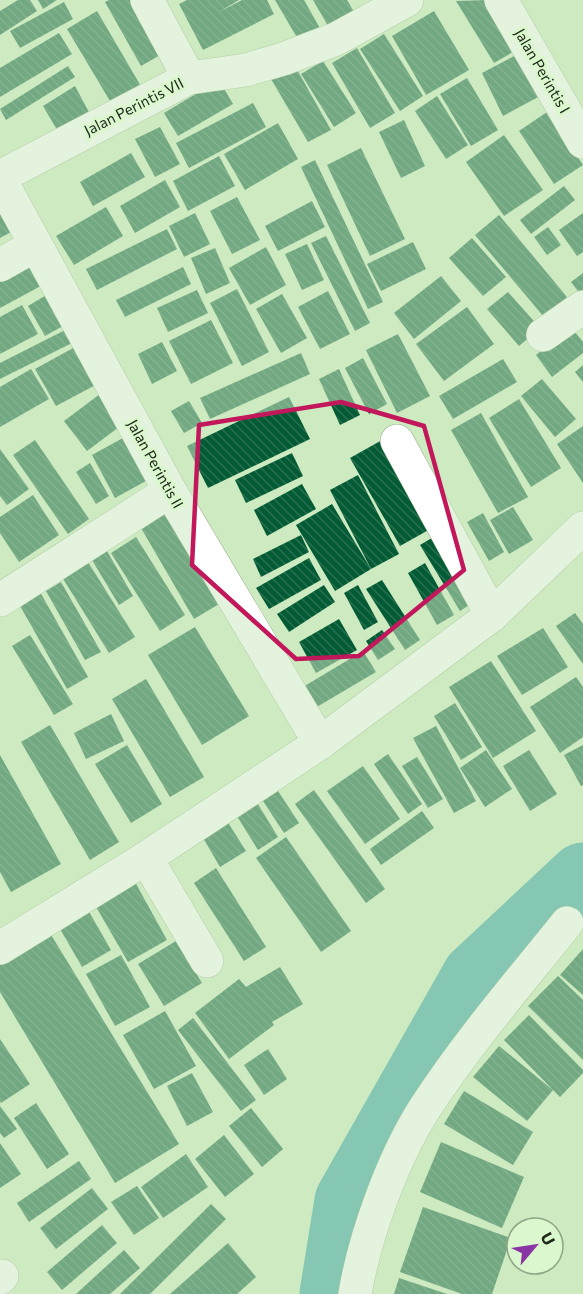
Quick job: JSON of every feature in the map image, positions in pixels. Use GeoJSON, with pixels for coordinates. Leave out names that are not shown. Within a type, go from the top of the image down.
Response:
{"type":"FeatureCollection","features":[{"type":"Feature","properties":{"kind":"street","name":"Jalan Perintis VII"},"geometry":{"type":"LineString","coordinates":[[0,178],[189,78],[246,70],[294,55],[336,39],[407,0]]}},
{"type":"Feature","properties":{"kind":"street","name":"Jalan Perintis I"},"geometry":{"type":"LineString","coordinates":[[501,0],[583,142]]}},
{"type":"Feature","properties":{"kind":"street"},"geometry":{"type":"LineString","coordinates":[[155,3],[189,78]]}},
{"type":"Feature","properties":{"kind":"street","name":"Jalan Perintis II"},"geometry":{"type":"LineString","coordinates":[[0,178],[34,246],[170,491],[320,743]]}},
{"type":"Feature","properties":{"kind":"street"},"geometry":{"type":"LineString","coordinates":[[0,265],[34,246]]}},
{"type":"Feature","properties":{"kind":"street"},"geometry":{"type":"LineString","coordinates":[[543,335],[583,307]]}},
{"type":"Feature","properties":{"kind":"street"},"geometry":{"type":"LineString","coordinates":[[398,441],[492,615]]}},
{"type":"Feature","properties":{"kind":"street"},"geometry":{"type":"LineString","coordinates":[[0,600],[170,491]]}},
{"type":"Feature","properties":{"kind":"street"},"geometry":{"type":"LineString","coordinates":[[0,948],[146,858],[320,743],[492,615],[583,528]]}},
{"type":"Feature","properties":{"kind":"street"},"geometry":{"type":"LineString","coordinates":[[146,858],[207,960]]}},
{"type":"Feature","properties":{"kind":"street"},"geometry":{"type":"LineString","coordinates":[[355,1294],[361,1256],[389,1182],[425,1108],[567,923]]}},
{"type":"Feature","properties":{"kind":"highlighted area"},"geometry":{"type":"Polygon","coordinates":[[[341,402],[424,426],[464,570],[359,656],[296,659],[192,565],[199,425],[341,402]]]}},
{"type":"Feature","properties":{"kind":"building"},"geometry":{"type":"Polygon","coordinates":[[[18,0],[30,0],[37,11],[0,35],[0,11],[18,0]]]}},
{"type":"Feature","properties":{"kind":"building"},"geometry":{"type":"Polygon","coordinates":[[[38,0],[57,0],[43,9],[38,0]]]}},
{"type":"Feature","properties":{"kind":"building"},"geometry":{"type":"Polygon","coordinates":[[[142,0],[169,50],[141,66],[105,2],[142,0]]]}},
{"type":"Feature","properties":{"kind":"building"},"geometry":{"type":"Polygon","coordinates":[[[187,0],[239,0],[219,12],[242,0],[267,0],[274,14],[203,50],[179,4],[187,0]]]}},
{"type":"Feature","properties":{"kind":"building"},"geometry":{"type":"Polygon","coordinates":[[[275,0],[304,0],[322,32],[302,46],[275,0]]]}},
{"type":"Feature","properties":{"kind":"building"},"geometry":{"type":"Polygon","coordinates":[[[313,0],[347,0],[357,17],[331,31],[313,0]]]}},
{"type":"Feature","properties":{"kind":"building"},"geometry":{"type":"Polygon","coordinates":[[[488,0],[518,49],[494,63],[456,1],[488,0]]]}},
{"type":"Feature","properties":{"kind":"building"},"geometry":{"type":"Polygon","coordinates":[[[64,2],[73,19],[20,48],[10,31],[64,2]]]}},
{"type":"Feature","properties":{"kind":"building"},"geometry":{"type":"Polygon","coordinates":[[[97,11],[142,88],[113,106],[67,29],[97,11]]]}},
{"type":"Feature","properties":{"kind":"building"},"geometry":{"type":"Polygon","coordinates":[[[434,11],[469,70],[426,95],[392,36],[434,11]]]}},
{"type":"Feature","properties":{"kind":"building"},"geometry":{"type":"Polygon","coordinates":[[[59,33],[72,54],[0,97],[0,68],[59,33]]]}},
{"type":"Feature","properties":{"kind":"building"},"geometry":{"type":"Polygon","coordinates":[[[384,34],[423,96],[400,111],[360,49],[384,34]]]}},
{"type":"Feature","properties":{"kind":"building"},"geometry":{"type":"Polygon","coordinates":[[[357,48],[395,113],[370,128],[332,63],[357,48]]]}},
{"type":"Feature","properties":{"kind":"building"},"geometry":{"type":"Polygon","coordinates":[[[520,53],[542,95],[503,116],[482,73],[520,53]]]}},
{"type":"Feature","properties":{"kind":"building"},"geometry":{"type":"Polygon","coordinates":[[[323,61],[356,113],[334,127],[301,74],[323,61]]]}},
{"type":"Feature","properties":{"kind":"building"},"geometry":{"type":"Polygon","coordinates":[[[68,66],[75,77],[6,120],[0,109],[68,66]]]}},
{"type":"Feature","properties":{"kind":"building"},"geometry":{"type":"Polygon","coordinates":[[[295,66],[331,130],[308,142],[271,79],[295,66]]]}},
{"type":"Feature","properties":{"kind":"building"},"geometry":{"type":"Polygon","coordinates":[[[467,78],[498,130],[471,146],[440,94],[467,78]]]}},
{"type":"Feature","properties":{"kind":"building"},"geometry":{"type":"Polygon","coordinates":[[[219,80],[233,104],[178,136],[164,113],[219,80]]]}},
{"type":"Feature","properties":{"kind":"building"},"geometry":{"type":"Polygon","coordinates":[[[75,86],[91,116],[60,135],[43,106],[75,86]]]}},
{"type":"Feature","properties":{"kind":"building"},"geometry":{"type":"Polygon","coordinates":[[[437,96],[468,145],[446,159],[415,111],[437,96]]]}},
{"type":"Feature","properties":{"kind":"building"},"geometry":{"type":"Polygon","coordinates":[[[253,103],[266,127],[189,168],[176,143],[253,103]]]}},
{"type":"Feature","properties":{"kind":"building"},"geometry":{"type":"Polygon","coordinates":[[[547,112],[583,165],[554,184],[519,131],[547,112]]]}},
{"type":"Feature","properties":{"kind":"building"},"geometry":{"type":"Polygon","coordinates":[[[404,120],[425,166],[401,178],[379,132],[404,120]]]}},
{"type":"Feature","properties":{"kind":"building"},"geometry":{"type":"Polygon","coordinates":[[[278,123],[298,159],[245,190],[224,154],[278,123]]]}},
{"type":"Feature","properties":{"kind":"building"},"geometry":{"type":"Polygon","coordinates":[[[160,127],[180,164],[155,177],[135,139],[160,127]]]}},
{"type":"Feature","properties":{"kind":"building"},"geometry":{"type":"Polygon","coordinates":[[[504,135],[543,190],[504,216],[466,162],[504,135]]]}},
{"type":"Feature","properties":{"kind":"building"},"geometry":{"type":"Polygon","coordinates":[[[361,148],[405,239],[370,256],[327,165],[361,148]]]}},
{"type":"Feature","properties":{"kind":"building"},"geometry":{"type":"Polygon","coordinates":[[[131,153],[145,177],[93,206],[80,182],[131,153]]]}},
{"type":"Feature","properties":{"kind":"building"},"geometry":{"type":"Polygon","coordinates":[[[219,156],[235,186],[188,211],[173,181],[219,156]]]}},
{"type":"Feature","properties":{"kind":"building"},"geometry":{"type":"Polygon","coordinates":[[[315,160],[383,302],[368,309],[301,167],[315,160]]]}},
{"type":"Feature","properties":{"kind":"building"},"geometry":{"type":"Polygon","coordinates":[[[165,180],[180,207],[135,233],[120,206],[165,180]]]}},
{"type":"Feature","properties":{"kind":"building"},"geometry":{"type":"Polygon","coordinates":[[[0,186],[22,226],[0,238],[0,186]]]}},
{"type":"Feature","properties":{"kind":"building"},"geometry":{"type":"Polygon","coordinates":[[[564,186],[575,200],[531,234],[520,220],[564,186]]]}},
{"type":"Feature","properties":{"kind":"building"},"geometry":{"type":"Polygon","coordinates":[[[237,197],[260,240],[232,254],[210,211],[237,197]]]}},
{"type":"Feature","properties":{"kind":"building"},"geometry":{"type":"Polygon","coordinates":[[[312,201],[325,227],[278,251],[265,226],[312,201]]]}},
{"type":"Feature","properties":{"kind":"building"},"geometry":{"type":"Polygon","coordinates":[[[106,207],[123,236],[74,265],[56,236],[106,207]]]}},
{"type":"Feature","properties":{"kind":"building"},"geometry":{"type":"Polygon","coordinates":[[[195,213],[210,244],[184,257],[169,226],[195,213]]]}},
{"type":"Feature","properties":{"kind":"building"},"geometry":{"type":"Polygon","coordinates":[[[583,213],[583,252],[577,256],[559,230],[583,213]]]}},
{"type":"Feature","properties":{"kind":"building"},"geometry":{"type":"Polygon","coordinates":[[[499,215],[567,297],[544,317],[475,235],[499,215]]]}},
{"type":"Feature","properties":{"kind":"building"},"geometry":{"type":"Polygon","coordinates":[[[548,227],[561,245],[547,255],[534,237],[548,227]]]}},
{"type":"Feature","properties":{"kind":"building"},"geometry":{"type":"Polygon","coordinates":[[[167,229],[177,249],[97,290],[86,269],[167,229]]]}},
{"type":"Feature","properties":{"kind":"building"},"geometry":{"type":"Polygon","coordinates":[[[326,236],[370,323],[355,331],[311,243],[326,236]]]}},
{"type":"Feature","properties":{"kind":"building"},"geometry":{"type":"Polygon","coordinates":[[[472,238],[506,277],[483,296],[449,258],[472,238]]]}},
{"type":"Feature","properties":{"kind":"building"},"geometry":{"type":"Polygon","coordinates":[[[413,242],[426,269],[381,291],[367,264],[413,242]]]}},
{"type":"Feature","properties":{"kind":"building"},"geometry":{"type":"Polygon","coordinates":[[[307,244],[324,280],[302,290],[285,254],[307,244]]]}},
{"type":"Feature","properties":{"kind":"building"},"geometry":{"type":"Polygon","coordinates":[[[266,247],[286,285],[250,305],[229,268],[266,247]]]}},
{"type":"Feature","properties":{"kind":"building"},"geometry":{"type":"Polygon","coordinates":[[[215,248],[230,283],[206,294],[191,258],[215,248]]]}},
{"type":"Feature","properties":{"kind":"building"},"geometry":{"type":"Polygon","coordinates":[[[38,257],[50,281],[0,308],[0,278],[38,257]]]}},
{"type":"Feature","properties":{"kind":"building"},"geometry":{"type":"Polygon","coordinates":[[[183,267],[191,284],[125,317],[116,300],[183,267]]]}},
{"type":"Feature","properties":{"kind":"building"},"geometry":{"type":"Polygon","coordinates":[[[583,273],[583,298],[571,282],[583,273]]]}},
{"type":"Feature","properties":{"kind":"building"},"geometry":{"type":"Polygon","coordinates":[[[441,276],[461,301],[414,339],[394,313],[441,276]]]}},
{"type":"Feature","properties":{"kind":"building"},"geometry":{"type":"Polygon","coordinates":[[[237,289],[269,352],[242,366],[210,303],[237,289]]]}},
{"type":"Feature","properties":{"kind":"building"},"geometry":{"type":"Polygon","coordinates":[[[197,290],[208,313],[168,332],[157,308],[197,290]]]}},
{"type":"Feature","properties":{"kind":"building"},"geometry":{"type":"Polygon","coordinates":[[[53,291],[70,322],[45,336],[28,306],[53,291]]]}},
{"type":"Feature","properties":{"kind":"building"},"geometry":{"type":"Polygon","coordinates":[[[328,291],[350,334],[320,349],[298,307],[328,291]]]}},
{"type":"Feature","properties":{"kind":"building"},"geometry":{"type":"Polygon","coordinates":[[[508,292],[540,328],[519,346],[487,309],[508,292]]]}},
{"type":"Feature","properties":{"kind":"building"},"geometry":{"type":"Polygon","coordinates":[[[282,294],[307,338],[281,353],[256,309],[282,294]]]}},
{"type":"Feature","properties":{"kind":"building"},"geometry":{"type":"Polygon","coordinates":[[[22,305],[38,334],[0,354],[0,317],[22,305]]]}},
{"type":"Feature","properties":{"kind":"building"},"geometry":{"type":"Polygon","coordinates":[[[467,307],[494,344],[444,381],[416,344],[467,307]]]}},
{"type":"Feature","properties":{"kind":"building"},"geometry":{"type":"Polygon","coordinates":[[[211,320],[233,363],[191,384],[169,341],[211,320]]]}},
{"type":"Feature","properties":{"kind":"building"},"geometry":{"type":"Polygon","coordinates":[[[77,324],[84,337],[0,379],[0,363],[77,324]]]}},
{"type":"Feature","properties":{"kind":"building"},"geometry":{"type":"Polygon","coordinates":[[[571,327],[583,342],[583,353],[552,377],[536,355],[571,327]]]}},
{"type":"Feature","properties":{"kind":"building"},"geometry":{"type":"Polygon","coordinates":[[[398,334],[430,396],[397,413],[366,350],[398,334]]]}},
{"type":"Feature","properties":{"kind":"building"},"geometry":{"type":"Polygon","coordinates":[[[84,342],[105,380],[56,406],[35,369],[84,342]]]}},
{"type":"Feature","properties":{"kind":"building"},"geometry":{"type":"Polygon","coordinates":[[[162,342],[177,371],[152,384],[138,354],[162,342]]]}},
{"type":"Feature","properties":{"kind":"building"},"geometry":{"type":"Polygon","coordinates":[[[301,353],[310,374],[210,419],[200,398],[301,353]]]}},
{"type":"Feature","properties":{"kind":"building"},"geometry":{"type":"Polygon","coordinates":[[[363,358],[387,404],[369,414],[345,368],[363,358]]]}},
{"type":"Feature","properties":{"kind":"building"},"geometry":{"type":"Polygon","coordinates":[[[503,359],[517,382],[453,419],[439,396],[503,359]]]}},
{"type":"Feature","properties":{"kind":"building"},"geometry":{"type":"Polygon","coordinates":[[[583,365],[583,382],[575,372],[583,365]]]}},
{"type":"Feature","properties":{"kind":"building"},"geometry":{"type":"Polygon","coordinates":[[[31,369],[49,399],[0,427],[0,387],[31,369]]]}},
{"type":"Feature","properties":{"kind":"building"},"geometry":{"type":"Polygon","coordinates":[[[339,369],[360,415],[340,425],[319,379],[339,369]]]}},
{"type":"Feature","properties":{"kind":"building"},"geometry":{"type":"Polygon","coordinates":[[[542,379],[576,419],[555,437],[521,396],[542,379]]]}},
{"type":"Feature","properties":{"kind":"building"},"geometry":{"type":"Polygon","coordinates":[[[104,391],[127,421],[87,451],[64,421],[104,391]]]}},
{"type":"Feature","properties":{"kind":"building"},"geometry":{"type":"Polygon","coordinates":[[[289,397],[310,439],[208,488],[187,446],[289,397]]]}},
{"type":"Feature","properties":{"kind":"building"},"geometry":{"type":"Polygon","coordinates":[[[519,399],[561,468],[531,487],[489,418],[519,399]]]}},
{"type":"Feature","properties":{"kind":"building"},"geometry":{"type":"Polygon","coordinates":[[[189,401],[202,423],[184,433],[171,411],[189,401]]]}},
{"type":"Feature","properties":{"kind":"building"},"geometry":{"type":"Polygon","coordinates":[[[481,413],[528,497],[498,513],[451,430],[481,413]]]}},
{"type":"Feature","properties":{"kind":"building"},"geometry":{"type":"Polygon","coordinates":[[[583,426],[583,483],[557,444],[583,426]]]}},
{"type":"Feature","properties":{"kind":"building"},"geometry":{"type":"Polygon","coordinates":[[[132,433],[155,476],[115,498],[92,455],[132,433]]]}},
{"type":"Feature","properties":{"kind":"building"},"geometry":{"type":"Polygon","coordinates":[[[391,435],[441,523],[400,546],[350,458],[391,435]]]}},
{"type":"Feature","properties":{"kind":"building"},"geometry":{"type":"Polygon","coordinates":[[[35,440],[89,519],[68,534],[13,455],[35,440]]]}},
{"type":"Feature","properties":{"kind":"building"},"geometry":{"type":"Polygon","coordinates":[[[0,449],[29,489],[7,505],[0,496],[0,449]]]}},
{"type":"Feature","properties":{"kind":"building"},"geometry":{"type":"Polygon","coordinates":[[[292,453],[303,476],[246,503],[235,480],[292,453]]]}},
{"type":"Feature","properties":{"kind":"building"},"geometry":{"type":"Polygon","coordinates":[[[90,463],[109,496],[96,504],[76,472],[90,463]]]}},
{"type":"Feature","properties":{"kind":"building"},"geometry":{"type":"Polygon","coordinates":[[[358,475],[399,554],[371,569],[330,490],[358,475]]]}},
{"type":"Feature","properties":{"kind":"building"},"geometry":{"type":"Polygon","coordinates":[[[302,484],[316,509],[267,536],[254,510],[302,484]]]}},
{"type":"Feature","properties":{"kind":"building"},"geometry":{"type":"Polygon","coordinates":[[[33,495],[59,535],[19,562],[0,533],[0,517],[33,495]]]}},
{"type":"Feature","properties":{"kind":"building"},"geometry":{"type":"Polygon","coordinates":[[[332,504],[371,569],[335,591],[296,525],[332,504]]]}},
{"type":"Feature","properties":{"kind":"building"},"geometry":{"type":"Polygon","coordinates":[[[513,507],[533,540],[509,554],[490,520],[513,507]]]}},
{"type":"Feature","properties":{"kind":"building"},"geometry":{"type":"Polygon","coordinates":[[[176,508],[229,598],[194,619],[141,528],[176,508]]]}},
{"type":"Feature","properties":{"kind":"building"},"geometry":{"type":"Polygon","coordinates":[[[483,513],[504,552],[489,561],[467,522],[483,513]]]}},
{"type":"Feature","properties":{"kind":"building"},"geometry":{"type":"Polygon","coordinates":[[[442,532],[481,597],[460,611],[420,545],[442,532]]]}},
{"type":"Feature","properties":{"kind":"building"},"geometry":{"type":"Polygon","coordinates":[[[301,535],[309,552],[261,577],[253,559],[301,535]]]}},
{"type":"Feature","properties":{"kind":"building"},"geometry":{"type":"Polygon","coordinates":[[[136,537],[185,615],[160,631],[111,553],[136,537]]]}},
{"type":"Feature","properties":{"kind":"building"},"geometry":{"type":"Polygon","coordinates":[[[107,551],[133,596],[119,605],[92,560],[107,551]]]}},
{"type":"Feature","properties":{"kind":"building"},"geometry":{"type":"Polygon","coordinates":[[[309,558],[321,580],[269,609],[256,588],[309,558]]]}},
{"type":"Feature","properties":{"kind":"building"},"geometry":{"type":"Polygon","coordinates":[[[88,562],[135,637],[109,653],[62,577],[88,562]]]}},
{"type":"Feature","properties":{"kind":"building"},"geometry":{"type":"Polygon","coordinates":[[[425,563],[454,615],[437,625],[408,573],[425,563]]]}},
{"type":"Feature","properties":{"kind":"building"},"geometry":{"type":"Polygon","coordinates":[[[382,580],[420,640],[405,650],[366,589],[382,580]]]}},
{"type":"Feature","properties":{"kind":"building"},"geometry":{"type":"Polygon","coordinates":[[[61,582],[101,652],[85,660],[46,591],[61,582]]]}},
{"type":"Feature","properties":{"kind":"building"},"geometry":{"type":"Polygon","coordinates":[[[324,585],[335,602],[289,632],[277,614],[324,585]]]}},
{"type":"Feature","properties":{"kind":"building"},"geometry":{"type":"Polygon","coordinates":[[[358,585],[378,622],[364,630],[344,593],[358,585]]]}},
{"type":"Feature","properties":{"kind":"building"},"geometry":{"type":"Polygon","coordinates":[[[40,592],[88,677],[67,689],[19,604],[40,592]]]}},
{"type":"Feature","properties":{"kind":"building"},"geometry":{"type":"Polygon","coordinates":[[[575,613],[583,624],[583,664],[556,626],[575,613]]]}},
{"type":"Feature","properties":{"kind":"building"},"geometry":{"type":"Polygon","coordinates":[[[339,619],[357,650],[316,673],[299,642],[339,619]]]}},
{"type":"Feature","properties":{"kind":"building"},"geometry":{"type":"Polygon","coordinates":[[[195,627],[249,716],[202,745],[148,655],[195,627]]]}},
{"type":"Feature","properties":{"kind":"building"},"geometry":{"type":"Polygon","coordinates":[[[543,628],[568,667],[522,695],[497,656],[543,628]]]}},
{"type":"Feature","properties":{"kind":"building"},"geometry":{"type":"Polygon","coordinates":[[[382,630],[395,649],[378,660],[366,641],[382,630]]]}},
{"type":"Feature","properties":{"kind":"building"},"geometry":{"type":"Polygon","coordinates":[[[30,635],[73,704],[54,715],[12,646],[30,635]]]}},
{"type":"Feature","properties":{"kind":"building"},"geometry":{"type":"Polygon","coordinates":[[[363,651],[376,672],[315,708],[303,687],[363,651]]]}},
{"type":"Feature","properties":{"kind":"building"},"geometry":{"type":"Polygon","coordinates":[[[491,661],[536,731],[493,758],[449,687],[491,661]]]}},
{"type":"Feature","properties":{"kind":"building"},"geometry":{"type":"Polygon","coordinates":[[[576,677],[583,687],[583,737],[560,753],[530,707],[576,677]]]}},
{"type":"Feature","properties":{"kind":"building"},"geometry":{"type":"Polygon","coordinates":[[[146,679],[204,777],[170,797],[112,699],[146,679]]]}},
{"type":"Feature","properties":{"kind":"building"},"geometry":{"type":"Polygon","coordinates":[[[455,703],[482,747],[461,760],[434,716],[455,703]]]}},
{"type":"Feature","properties":{"kind":"building"},"geometry":{"type":"Polygon","coordinates":[[[111,714],[124,741],[86,759],[74,733],[111,714]]]}},
{"type":"Feature","properties":{"kind":"building"},"geometry":{"type":"Polygon","coordinates":[[[50,725],[119,842],[90,860],[21,742],[50,725]]]}},
{"type":"Feature","properties":{"kind":"building"},"geometry":{"type":"Polygon","coordinates":[[[436,726],[476,801],[454,813],[413,738],[436,726]]]}},
{"type":"Feature","properties":{"kind":"building"},"geometry":{"type":"Polygon","coordinates":[[[127,745],[162,804],[131,823],[95,764],[127,745]]]}},
{"type":"Feature","properties":{"kind":"building"},"geometry":{"type":"Polygon","coordinates":[[[583,745],[583,785],[581,786],[564,755],[583,745]]]}},
{"type":"Feature","properties":{"kind":"building"},"geometry":{"type":"Polygon","coordinates":[[[486,750],[512,789],[485,807],[460,768],[486,750]]]}},
{"type":"Feature","properties":{"kind":"building"},"geometry":{"type":"Polygon","coordinates":[[[529,750],[557,794],[530,811],[503,766],[529,750]]]}},
{"type":"Feature","properties":{"kind":"building"},"geometry":{"type":"Polygon","coordinates":[[[388,754],[422,804],[408,814],[374,764],[388,754]]]}},
{"type":"Feature","properties":{"kind":"building"},"geometry":{"type":"Polygon","coordinates":[[[0,755],[61,864],[11,892],[0,872],[0,755]]]}},
{"type":"Feature","properties":{"kind":"building"},"geometry":{"type":"Polygon","coordinates":[[[417,757],[443,799],[428,808],[402,766],[417,757]]]}},
{"type":"Feature","properties":{"kind":"building"},"geometry":{"type":"Polygon","coordinates":[[[363,766],[400,819],[365,844],[327,791],[363,766]]]}},
{"type":"Feature","properties":{"kind":"building"},"geometry":{"type":"Polygon","coordinates":[[[314,790],[385,889],[366,903],[295,804],[314,790]]]}},
{"type":"Feature","properties":{"kind":"building"},"geometry":{"type":"Polygon","coordinates":[[[278,791],[299,823],[284,833],[263,801],[278,791]]]}},
{"type":"Feature","properties":{"kind":"building"},"geometry":{"type":"Polygon","coordinates":[[[256,801],[278,837],[258,850],[235,813],[256,801]]]}},
{"type":"Feature","properties":{"kind":"building"},"geometry":{"type":"Polygon","coordinates":[[[422,811],[434,828],[381,865],[370,849],[422,811]]]}},
{"type":"Feature","properties":{"kind":"building"},"geometry":{"type":"Polygon","coordinates":[[[227,821],[246,851],[220,867],[202,836],[227,821]]]}},
{"type":"Feature","properties":{"kind":"building"},"geometry":{"type":"Polygon","coordinates":[[[286,837],[351,931],[321,952],[256,858],[286,837]]]}},
{"type":"Feature","properties":{"kind":"building"},"geometry":{"type":"Polygon","coordinates":[[[216,868],[266,947],[244,961],[194,883],[216,868]]]}},
{"type":"Feature","properties":{"kind":"building"},"geometry":{"type":"Polygon","coordinates":[[[135,882],[167,940],[128,962],[95,905],[135,882]]]}},
{"type":"Feature","properties":{"kind":"building"},"geometry":{"type":"Polygon","coordinates":[[[88,910],[111,950],[82,967],[59,927],[88,910]]]}},
{"type":"Feature","properties":{"kind":"building"},"geometry":{"type":"Polygon","coordinates":[[[45,925],[179,1144],[115,1183],[0,992],[0,952],[45,925]]]}},
{"type":"Feature","properties":{"kind":"building"},"geometry":{"type":"Polygon","coordinates":[[[176,941],[202,983],[164,1006],[138,964],[176,941]]]}},
{"type":"Feature","properties":{"kind":"building"},"geometry":{"type":"Polygon","coordinates":[[[583,949],[583,995],[560,975],[583,949]]]}},
{"type":"Feature","properties":{"kind":"building"},"geometry":{"type":"Polygon","coordinates":[[[121,955],[150,1007],[115,1026],[86,974],[121,955]]]}},
{"type":"Feature","properties":{"kind":"building"},"geometry":{"type":"Polygon","coordinates":[[[280,967],[303,1004],[272,1022],[274,1025],[229,1059],[195,1013],[239,979],[246,987],[280,967]]]}},
{"type":"Feature","properties":{"kind":"building"},"geometry":{"type":"Polygon","coordinates":[[[558,976],[583,1000],[583,1060],[528,1006],[558,976]]]}},
{"type":"Feature","properties":{"kind":"building"},"geometry":{"type":"Polygon","coordinates":[[[165,1011],[196,1066],[154,1089],[123,1035],[165,1011]]]}},
{"type":"Feature","properties":{"kind":"building"},"geometry":{"type":"Polygon","coordinates":[[[529,1015],[583,1070],[583,1073],[560,1097],[504,1040],[529,1015]]]}},
{"type":"Feature","properties":{"kind":"building"},"geometry":{"type":"Polygon","coordinates":[[[193,1018],[256,1100],[241,1111],[178,1030],[193,1018]]]}},
{"type":"Feature","properties":{"kind":"building"},"geometry":{"type":"Polygon","coordinates":[[[0,1039],[30,1084],[1,1103],[0,1101],[0,1039]]]}},
{"type":"Feature","properties":{"kind":"building"},"geometry":{"type":"Polygon","coordinates":[[[499,1046],[553,1090],[527,1121],[473,1077],[499,1046]]]}},
{"type":"Feature","properties":{"kind":"building"},"geometry":{"type":"Polygon","coordinates":[[[268,1049],[287,1079],[264,1095],[244,1065],[268,1049]]]}},
{"type":"Feature","properties":{"kind":"building"},"geometry":{"type":"Polygon","coordinates":[[[192,1073],[213,1112],[187,1126],[167,1086],[192,1073]]]}},
{"type":"Feature","properties":{"kind":"building"},"geometry":{"type":"Polygon","coordinates":[[[464,1091],[533,1132],[513,1165],[444,1124],[464,1091]]]}},
{"type":"Feature","properties":{"kind":"building"},"geometry":{"type":"Polygon","coordinates":[[[36,1103],[69,1154],[47,1169],[14,1118],[36,1103]]]}},
{"type":"Feature","properties":{"kind":"building"},"geometry":{"type":"Polygon","coordinates":[[[0,1106],[17,1129],[4,1138],[0,1133],[0,1106]]]}},
{"type":"Feature","properties":{"kind":"building"},"geometry":{"type":"Polygon","coordinates":[[[251,1108],[283,1149],[262,1167],[229,1126],[251,1108]]]}},
{"type":"Feature","properties":{"kind":"building"},"geometry":{"type":"Polygon","coordinates":[[[224,1135],[254,1174],[225,1197],[195,1159],[224,1135]]]}},
{"type":"Feature","properties":{"kind":"building"},"geometry":{"type":"Polygon","coordinates":[[[441,1142],[524,1177],[507,1216],[505,1216],[502,1228],[420,1192],[441,1142]]]}},
{"type":"Feature","properties":{"kind":"building"},"geometry":{"type":"Polygon","coordinates":[[[0,1143],[21,1174],[0,1188],[0,1143]]]}},
{"type":"Feature","properties":{"kind":"building"},"geometry":{"type":"Polygon","coordinates":[[[186,1154],[208,1187],[163,1218],[141,1187],[186,1154]]]}},
{"type":"Feature","properties":{"kind":"building"},"geometry":{"type":"Polygon","coordinates":[[[79,1161],[91,1179],[29,1222],[17,1203],[79,1161]]]}},
{"type":"Feature","properties":{"kind":"building"},"geometry":{"type":"Polygon","coordinates":[[[137,1186],[159,1218],[134,1235],[111,1202],[137,1186]]]}},
{"type":"Feature","properties":{"kind":"building"},"geometry":{"type":"Polygon","coordinates":[[[92,1188],[108,1209],[56,1249],[40,1228],[92,1188]]]}},
{"type":"Feature","properties":{"kind":"building"},"geometry":{"type":"Polygon","coordinates":[[[211,1204],[226,1219],[150,1294],[120,1294],[211,1204]]]}},
{"type":"Feature","properties":{"kind":"building"},"geometry":{"type":"Polygon","coordinates":[[[423,1207],[505,1236],[505,1256],[492,1294],[462,1294],[400,1272],[423,1207]]]}},
{"type":"Feature","properties":{"kind":"building"},"geometry":{"type":"Polygon","coordinates":[[[102,1225],[117,1243],[62,1290],[47,1272],[102,1225]]]}},
{"type":"Feature","properties":{"kind":"building"},"geometry":{"type":"Polygon","coordinates":[[[228,1243],[256,1277],[237,1294],[170,1294],[228,1243]]]}},
{"type":"Feature","properties":{"kind":"building"},"geometry":{"type":"Polygon","coordinates":[[[124,1250],[140,1268],[110,1294],[76,1294],[124,1250]]]}},
{"type":"Feature","properties":{"kind":"building"},"geometry":{"type":"Polygon","coordinates":[[[399,1278],[447,1294],[394,1294],[399,1278]]]}},
{"type":"Feature","properties":{"kind":"waterway"},"geometry":{"type":"LineString","coordinates":[[334,1294],[349,1201],[476,977],[583,877]]}}]}
